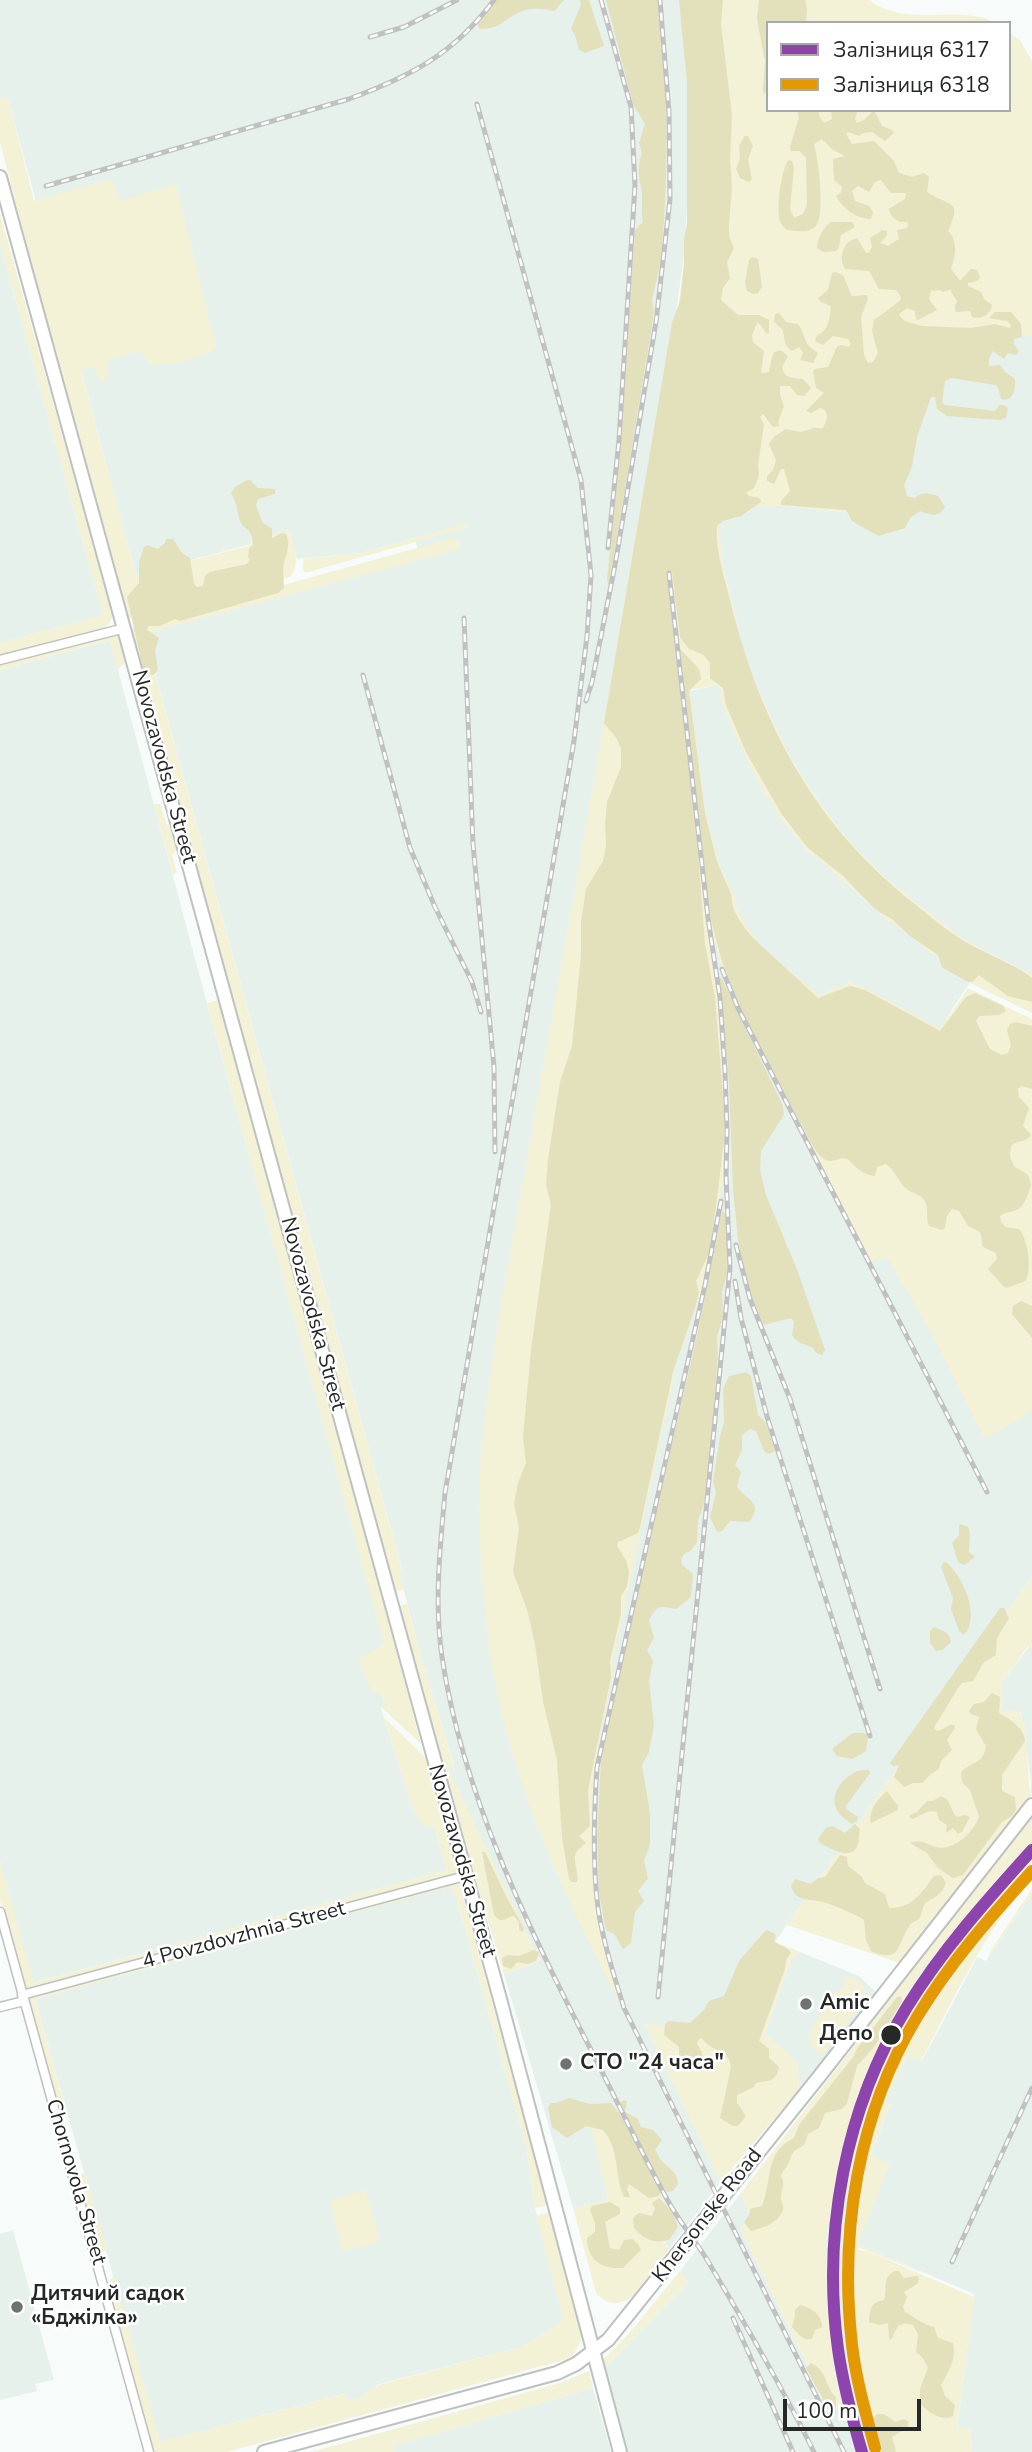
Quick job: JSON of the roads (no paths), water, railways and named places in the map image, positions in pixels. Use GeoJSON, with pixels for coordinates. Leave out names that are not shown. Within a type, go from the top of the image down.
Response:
{"type":"FeatureCollection","features":[{"type":"Feature","properties":{"kind":"street","name":"Novozavodska Street"},"geometry":{"type":"LineString","coordinates":[[0,177],[2,198],[125,628],[504,2012],[620,2452]]}},
{"type":"Feature","properties":{"kind":"street"},"geometry":{"type":"LineString","coordinates":[[0,660],[125,628]]}},
{"type":"Feature","properties":{"kind":"street","name":"Khersonske Road"},"geometry":{"type":"LineString","coordinates":[[264,2452],[557,2373],[593,2352],[623,2324],[1032,1805]]}},
{"type":"Feature","properties":{"kind":"street","name":"4 Povzdovzhnia Street"},"geometry":{"type":"LineString","coordinates":[[0,2007],[23,1998],[465,1876]]}},
{"type":"Feature","properties":{"kind":"street","name":"Chornovola Street"},"geometry":{"type":"LineString","coordinates":[[0,1912],[149,2452]]}},
{"type":"Feature","properties":{"kind":"railway"},"geometry":{"type":"LineString","coordinates":[[370,37],[404,27],[457,0]]}},
{"type":"Feature","properties":{"kind":"railway"},"geometry":{"type":"LineString","coordinates":[[46,186],[349,99],[371,90],[412,72],[447,49],[479,19],[494,0]]}},
{"type":"Feature","properties":{"kind":"railway"},"geometry":{"type":"LineString","coordinates":[[601,0],[631,107],[635,185],[619,440],[608,548]]}},
{"type":"Feature","properties":{"kind":"railway"},"geometry":{"type":"LineString","coordinates":[[586,701],[615,565],[656,322],[670,199],[669,112],[660,0]]}},
{"type":"Feature","properties":{"kind":"railway"},"geometry":{"type":"LineString","coordinates":[[477,104],[581,480],[591,575],[587,636],[574,741],[445,1493],[438,1596],[442,1657],[465,1760],[482,1810],[544,1956],[668,2201],[734,2306],[814,2452]]}},
{"type":"Feature","properties":{"kind":"railway"},"geometry":{"type":"LineString","coordinates":[[658,1997],[730,1268],[725,1072],[720,998],[708,918],[669,573]]}},
{"type":"Feature","properties":{"kind":"railway"},"geometry":{"type":"LineString","coordinates":[[464,618],[473,844],[494,1067],[495,1152]]}},
{"type":"Feature","properties":{"kind":"railway"},"geometry":{"type":"LineString","coordinates":[[363,675],[410,848],[472,982],[481,1012]]}},
{"type":"Feature","properties":{"kind":"railway"},"geometry":{"type":"LineString","coordinates":[[722,969],[738,1008],[987,1492]]}},
{"type":"Feature","properties":{"kind":"railway"},"geometry":{"type":"LineString","coordinates":[[721,1201],[705,1285],[597,1767],[594,1838],[596,1891],[603,1933],[624,2008],[844,2452]]}},
{"type":"Feature","properties":{"kind":"railway"},"geometry":{"type":"LineString","coordinates":[[736,1245],[750,1299],[790,1399],[880,1689]]}},
{"type":"Feature","properties":{"kind":"railway"},"geometry":{"type":"LineString","coordinates":[[735,1281],[741,1318],[768,1420],[870,1736]]}},
{"type":"Feature","properties":{"kind":"railway"},"geometry":{"type":"LineString","coordinates":[[952,2262],[1032,2088]]}},
{"type":"Feature","properties":{"kind":"railway"},"geometry":{"type":"LineString","coordinates":[[733,2318],[793,2452]]}},
{"type":"Feature","properties":{"kind":"rail line","name":"6317"},"geometry":{"type":"LineString","coordinates":[[862,2452],[842,2375],[834,2305],[836,2216],[854,2129],[868,2087],[907,2007],[950,1945],[1032,1850]]}},
{"type":"Feature","properties":{"kind":"rail line","name":"6318"},"geometry":{"type":"LineString","coordinates":[[875,2448],[856,2371],[849,2302],[851,2217],[867,2134],[880,2094],[917,2017],[971,1941],[1032,1871]]}},
{"type":"Feature","properties":{"kind":"place","name":"Amic"},"geometry":{"type":"Point","coordinates":[806,2004]}},
{"type":"Feature","properties":{"kind":"place","name":"Депо"},"geometry":{"type":"Point","coordinates":[891,2035]}},
{"type":"Feature","properties":{"kind":"place","name":"СТО \"24 часа\""},"geometry":{"type":"Point","coordinates":[566,2064]}},
{"type":"Feature","properties":{"kind":"place","name":"Дитячий садок «Бджілка»"},"geometry":{"type":"Point","coordinates":[17,2307]}}]}
